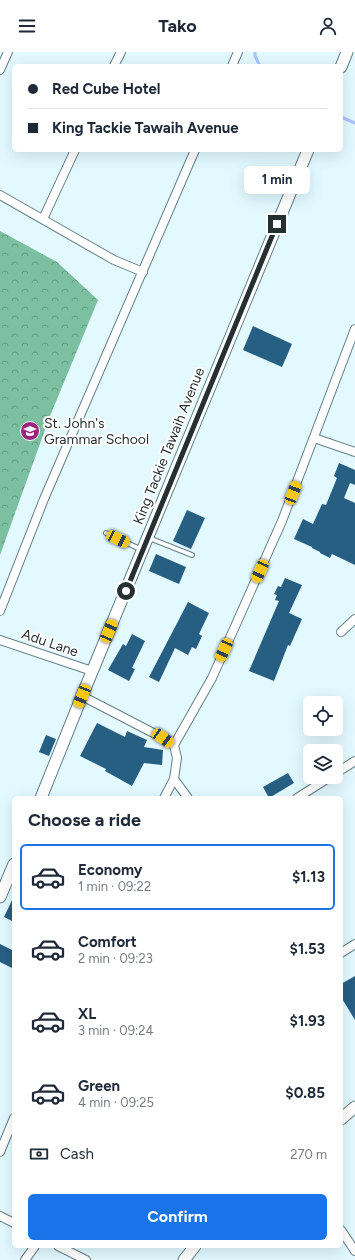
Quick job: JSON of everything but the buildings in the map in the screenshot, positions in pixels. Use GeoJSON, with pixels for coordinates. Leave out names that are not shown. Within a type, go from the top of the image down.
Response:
{"type":"FeatureCollection","features":[{"type":"Feature","properties":{"kind":"street"},"geometry":{"type":"LineString","coordinates":[[0,70],[8,52]]}},
{"type":"Feature","properties":{"kind":"street"},"geometry":{"type":"LineString","coordinates":[[115,64],[121,52]]}},
{"type":"Feature","properties":{"kind":"street"},"geometry":{"type":"LineString","coordinates":[[233,64],[238,52]]}},
{"type":"Feature","properties":{"kind":"street"},"geometry":{"type":"LineString","coordinates":[[342,64],[347,52]]}},
{"type":"Feature","properties":{"kind":"street"},"geometry":{"type":"LineString","coordinates":[[43,219],[74,152]]}},
{"type":"Feature","properties":{"kind":"street"},"geometry":{"type":"LineString","coordinates":[[0,611],[44,499],[194,152]]}},
{"type":"Feature","properties":{"kind":"street","name":"King Tackie Tawaih Avenue"},"geometry":{"type":"LineString","coordinates":[[42,796],[92,671],[307,152]]}},
{"type":"Feature","properties":{"kind":"street"},"geometry":{"type":"LineString","coordinates":[[0,195],[114,260],[143,272]]}},
{"type":"Feature","properties":{"kind":"street"},"geometry":{"type":"LineString","coordinates":[[165,796],[174,779],[177,758],[174,745],[212,678],[282,521],[355,329]]}},
{"type":"Feature","properties":{"kind":"street"},"geometry":{"type":"LineString","coordinates":[[314,438],[355,452]]}},
{"type":"Feature","properties":{"kind":"street"},"geometry":{"type":"LineString","coordinates":[[341,632],[355,619]]}},
{"type":"Feature","properties":{"kind":"street","name":"Adu Lane"},"geometry":{"type":"LineString","coordinates":[[0,640],[92,671]]}},
{"type":"Feature","properties":{"kind":"street"},"geometry":{"type":"LineString","coordinates":[[82,696],[174,745]]}},
{"type":"Feature","properties":{"kind":"street"},"geometry":{"type":"LineString","coordinates":[[343,769],[355,761]]}},
{"type":"Feature","properties":{"kind":"street"},"geometry":{"type":"LineString","coordinates":[[174,779],[187,796]]}},
{"type":"Feature","properties":{"kind":"street"},"geometry":{"type":"LineString","coordinates":[[301,796],[319,784]]}},
{"type":"Feature","properties":{"kind":"street"},"geometry":{"type":"LineString","coordinates":[[0,897],[12,869]]}},
{"type":"Feature","properties":{"kind":"street"},"geometry":{"type":"LineString","coordinates":[[343,952],[355,944]]}},
{"type":"Feature","properties":{"kind":"street"},"geometry":{"type":"LineString","coordinates":[[343,1117],[355,1107]]}},
{"type":"Feature","properties":{"kind":"street"},"geometry":{"type":"LineString","coordinates":[[0,1152],[12,1123]]}},
{"type":"Feature","properties":{"kind":"street"},"geometry":{"type":"LineString","coordinates":[[0,1216],[12,1222]]}},
{"type":"Feature","properties":{"kind":"street"},"geometry":{"type":"LineString","coordinates":[[343,1233],[355,1251]]}},
{"type":"Feature","properties":{"kind":"street"},"geometry":{"type":"LineString","coordinates":[[25,1260],[34,1248]]}},
{"type":"Feature","properties":{"kind":"street"},"geometry":{"type":"LineString","coordinates":[[62,1248],[86,1260]]}},
{"type":"Feature","properties":{"kind":"street"},"geometry":{"type":"LineString","coordinates":[[184,1260],[193,1248]]}},
{"type":"Feature","properties":{"kind":"lane"},"geometry":{"type":"LineString","coordinates":[[106,533],[142,550]]}},
{"type":"Feature","properties":{"kind":"lane"},"geometry":{"type":"LineString","coordinates":[[148,537],[192,555]]}},
{"type":"Feature","properties":{"kind":"green space","name":"St. John's Grammar School"},"geometry":{"type":"Polygon","coordinates":[[[0,231],[57,262],[98,300],[50,416],[0,555],[0,231]]]}},
{"type":"Feature","properties":{"kind":"waterway"},"geometry":{"type":"LineString","coordinates":[[255,52],[255,56],[259,64]]}},
{"type":"Feature","properties":{"kind":"waterway"},"geometry":{"type":"LineString","coordinates":[[343,118],[355,123]]}},
{"type":"Feature","properties":{"kind":"place","name":"St. John's Grammar School"},"geometry":{"type":"Point","coordinates":[30,431]}},
{"type":"Feature","properties":{"kind":"route"},"geometry":{"type":"LineString","coordinates":[[126,591],[277,224]]}}]}
